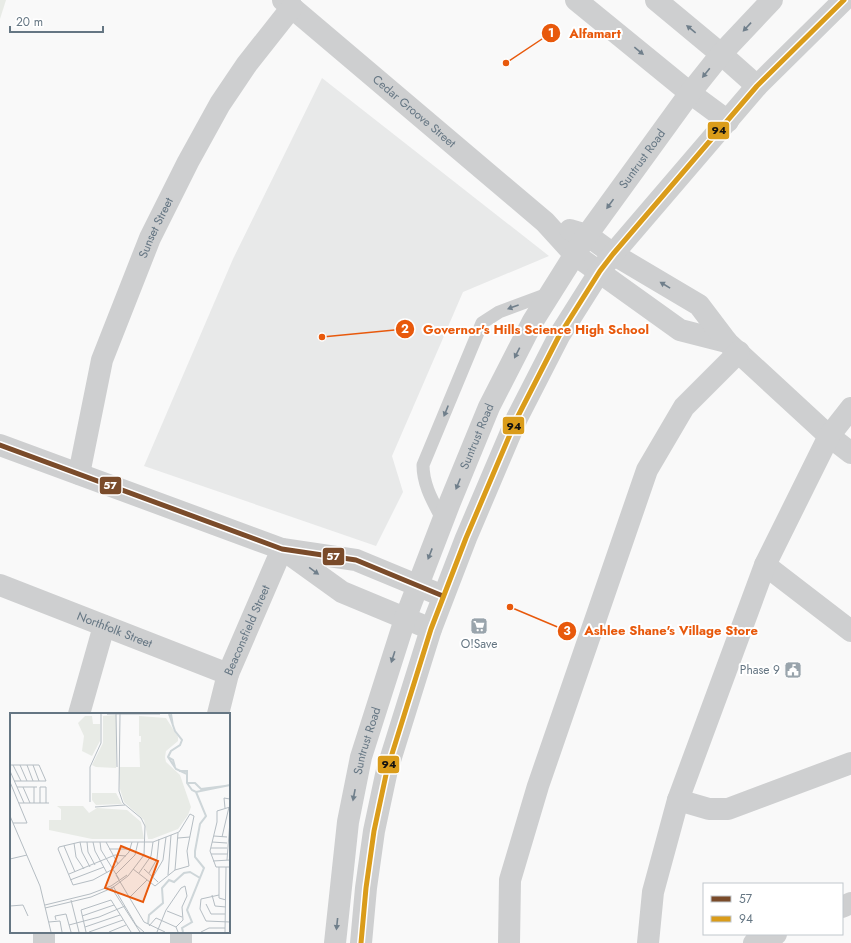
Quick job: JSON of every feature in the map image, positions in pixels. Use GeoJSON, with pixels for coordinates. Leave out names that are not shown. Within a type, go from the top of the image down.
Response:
{"type":"FeatureCollection","features":[{"type":"Feature","properties":{"kind":"street"},"geometry":{"type":"LineString","coordinates":[[576,0],[690,93],[728,121]]}},
{"type":"Feature","properties":{"kind":"street"},"geometry":{"type":"LineString","coordinates":[[656,0],[722,54],[758,86]]}},
{"type":"Feature","properties":{"kind":"street","name":"Suntrust Road"},"geometry":{"type":"LineString","coordinates":[[335,943],[348,822],[361,757],[405,620],[442,521],[489,407],[533,321],[587,235],[690,93],[722,54],[772,0]]}},
{"type":"Feature","properties":{"kind":"street"},"geometry":{"type":"LineString","coordinates":[[361,943],[366,888],[374,831],[387,770],[431,629],[443,596],[517,418],[559,336],[613,254],[758,86],[844,0]]}},
{"type":"Feature","properties":{"kind":"street","name":"Cedar Groove Street"},"geometry":{"type":"LineString","coordinates":[[287,4],[546,222]]}},
{"type":"Feature","properties":{"kind":"street","name":"Sunset Street"},"geometry":{"type":"LineString","coordinates":[[79,474],[102,360],[150,238],[188,162],[220,104],[287,4]]}},
{"type":"Feature","properties":{"kind":"street"},"geometry":{"type":"LineString","coordinates":[[546,222],[587,235],[613,254],[699,305],[733,347],[829,436],[851,453]]}},
{"type":"Feature","properties":{"kind":"street"},"geometry":{"type":"LineString","coordinates":[[546,222],[574,254],[680,330],[733,347]]}},
{"type":"Feature","properties":{"kind":"street"},"geometry":{"type":"LineString","coordinates":[[509,943],[510,880],[538,786],[647,470],[684,407],[733,347]]}},
{"type":"Feature","properties":{"kind":"street"},"geometry":{"type":"LineString","coordinates":[[648,943],[653,892],[678,800],[765,565],[829,436],[851,408]]}},
{"type":"Feature","properties":{"kind":"street"},"geometry":{"type":"LineString","coordinates":[[0,445],[282,549],[356,560],[443,596]]}},
{"type":"Feature","properties":{"kind":"street"},"geometry":{"type":"LineString","coordinates":[[282,549],[342,592],[405,620],[431,629]]}},
{"type":"Feature","properties":{"kind":"street","name":"Beaconsfield Street"},"geometry":{"type":"LineString","coordinates":[[218,713],[228,674],[282,549]]}},
{"type":"Feature","properties":{"kind":"street"},"geometry":{"type":"LineString","coordinates":[[765,565],[851,631]]}},
{"type":"Feature","properties":{"kind":"street","name":"Northfolk Street"},"geometry":{"type":"LineString","coordinates":[[0,585],[228,674]]}},
{"type":"Feature","properties":{"kind":"street"},"geometry":{"type":"LineString","coordinates":[[79,713],[104,626]]}},
{"type":"Feature","properties":{"kind":"street"},"geometry":{"type":"LineString","coordinates":[[678,800],[710,809],[728,809],[851,763]]}},
{"type":"Feature","properties":{"kind":"street"},"geometry":{"type":"LineString","coordinates":[[180,943],[181,933]]}},
{"type":"Feature","properties":{"kind":"street"},"geometry":{"type":"LineString","coordinates":[[754,943],[774,935]]}},
{"type":"Feature","properties":{"kind":"lane"},"geometry":{"type":"LineString","coordinates":[[442,521],[427,490],[423,477],[423,465],[482,323],[500,312],[550,293]]}},
{"type":"Feature","properties":{"kind":"shaded area"},"geometry":{"type":"Polygon","coordinates":[[[0,0],[6,0],[0,19],[0,0]]]}},
{"type":"Feature","properties":{"kind":"shaded area"},"geometry":{"type":"Polygon","coordinates":[[[322,78],[549,256],[463,292],[392,456],[403,492],[376,546],[144,466],[233,259],[322,78]]]}},
{"type":"Feature","properties":{"kind":"transit line","name":"94"},"geometry":{"type":"LineString","coordinates":[[361,943],[366,888],[374,831],[387,770],[431,629],[466,538],[517,418],[559,336],[600,271],[613,254],[757,86],[844,0]]}},
{"type":"Feature","properties":{"kind":"transit line","name":"57"},"geometry":{"type":"LineString","coordinates":[[0,445],[282,549],[356,560],[443,596]]}},
{"type":"Feature","properties":{"kind":"place","name":"Alfamart"},"geometry":{"type":"Point","coordinates":[506,63]}},
{"type":"Feature","properties":{"kind":"place","name":"Governor's Hills Science High School"},"geometry":{"type":"Point","coordinates":[322,337]}},
{"type":"Feature","properties":{"kind":"place","name":"Ashlee Shane's Village Store"},"geometry":{"type":"Point","coordinates":[510,607]}},
{"type":"Feature","properties":{"kind":"place","name":"O!Save"},"geometry":{"type":"Point","coordinates":[479,626]}},
{"type":"Feature","properties":{"kind":"place","name":"Phase 9"},"geometry":{"type":"Point","coordinates":[793,670]}}]}
